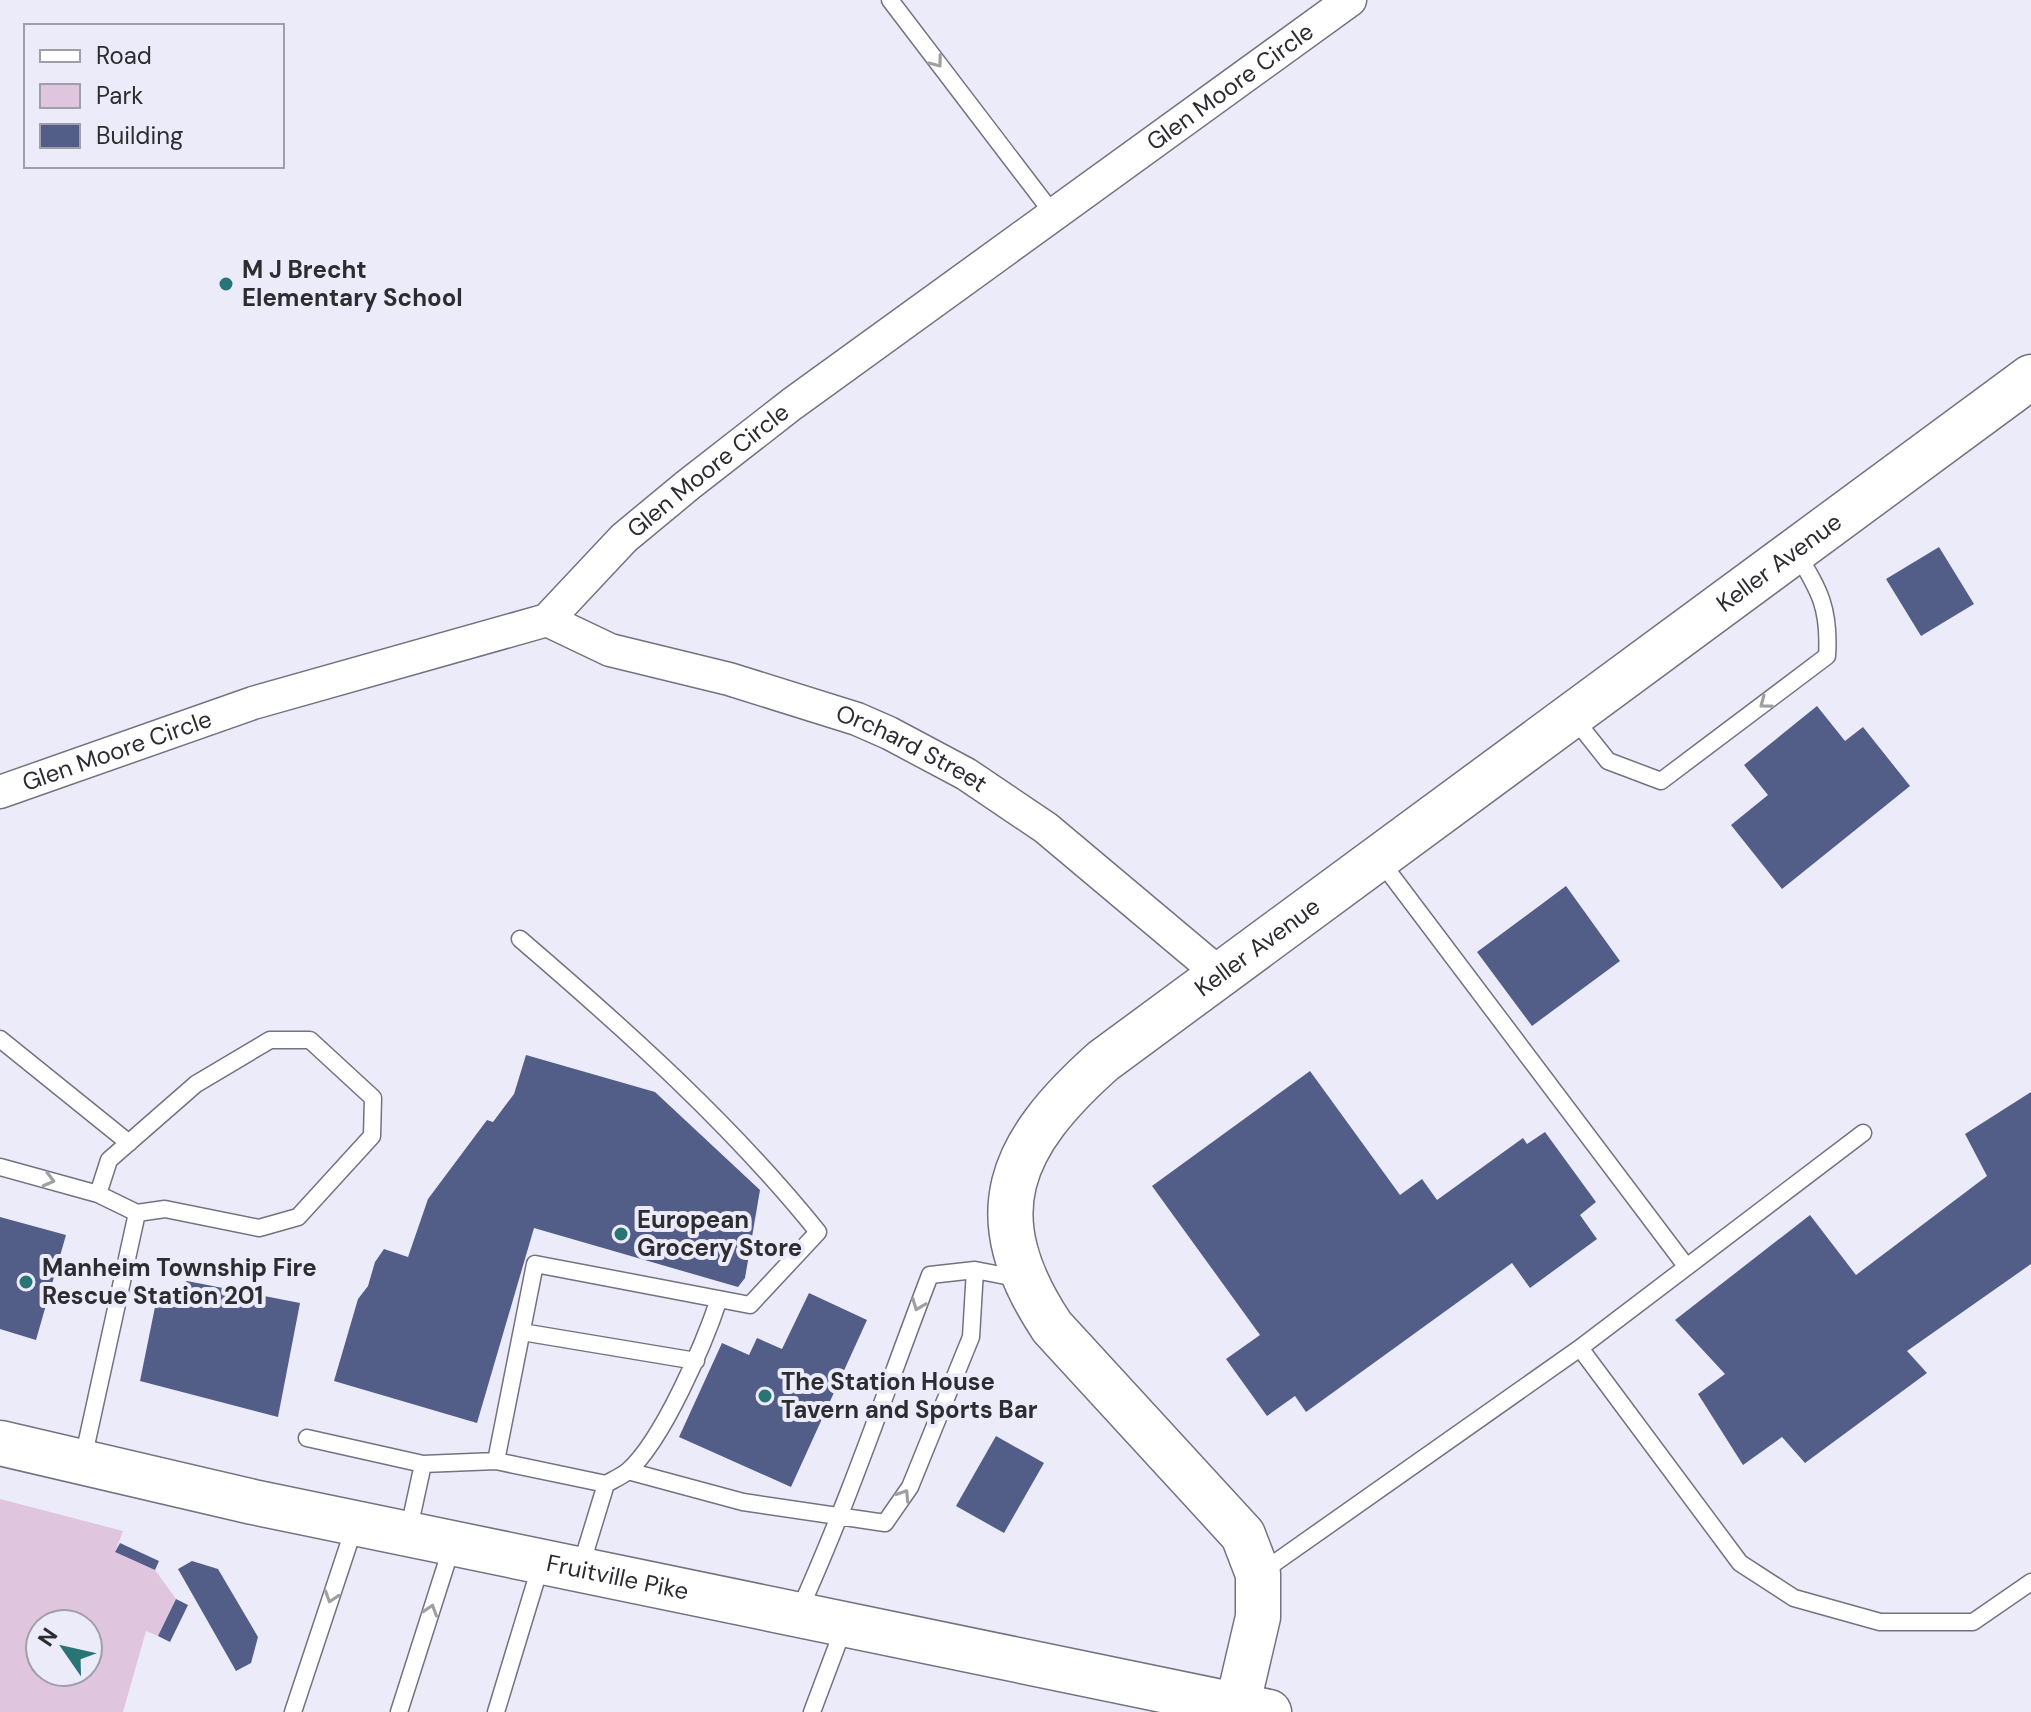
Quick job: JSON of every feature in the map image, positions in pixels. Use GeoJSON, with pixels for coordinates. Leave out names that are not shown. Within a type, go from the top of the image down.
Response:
{"type":"FeatureCollection","features":[{"type":"Feature","properties":{"kind":"main road","name":"Keller Avenue"},"geometry":{"type":"LineString","coordinates":[[1246,1710],[1256,1639],[1258,1574],[1243,1535],[1052,1327],[1017,1261],[1010,1221],[1012,1185],[1022,1155],[1047,1116],[1103,1061],[2031,377]]}},
{"type":"Feature","properties":{"kind":"main road","name":"Fruitville Pike"},"geometry":{"type":"LineString","coordinates":[[0,1443],[81,1464],[452,1544],[1246,1710]]}},
{"type":"Feature","properties":{"kind":"street","name":"Glen Moore Circle"},"geometry":{"type":"LineString","coordinates":[[0,792],[253,703],[547,620],[624,538],[792,404],[1350,0]]}},
{"type":"Feature","properties":{"kind":"street","name":"Orchard Street"},"geometry":{"type":"LineString","coordinates":[[547,620],[610,650],[729,679],[857,719],[889,733],[966,774],[1046,828],[1221,975]]}},
{"type":"Feature","properties":{"kind":"lane"},"geometry":{"type":"LineString","coordinates":[[890,0],[1054,215]]}},
{"type":"Feature","properties":{"kind":"lane"},"geometry":{"type":"LineString","coordinates":[[1572,716],[1608,761],[1661,781],[1827,656],[1829,622],[1821,592],[1796,551]]}},
{"type":"Feature","properties":{"kind":"lane"},"geometry":{"type":"LineString","coordinates":[[1379,859],[1686,1266]]}},
{"type":"Feature","properties":{"kind":"lane"},"geometry":{"type":"LineString","coordinates":[[496,1461],[535,1264],[750,1305],[818,1232],[767,1169],[596,1005],[520,939]]}},
{"type":"Feature","properties":{"kind":"lane"},"geometry":{"type":"LineString","coordinates":[[0,1039],[129,1143]]}},
{"type":"Feature","properties":{"kind":"lane"},"geometry":{"type":"LineString","coordinates":[[0,1167],[98,1194],[137,1213],[165,1209],[259,1228],[298,1217],[372,1136],[373,1098],[310,1040],[270,1040],[196,1084],[109,1160],[98,1194]]}},
{"type":"Feature","properties":{"kind":"lane"},"geometry":{"type":"LineString","coordinates":[[1258,1574],[1580,1348],[1863,1133]]}},
{"type":"Feature","properties":{"kind":"lane"},"geometry":{"type":"LineString","coordinates":[[81,1464],[137,1213]]}},
{"type":"Feature","properties":{"kind":"lane"},"geometry":{"type":"LineString","coordinates":[[628,1471],[743,1502],[885,1523],[910,1487],[971,1337],[975,1270]]}},
{"type":"Feature","properties":{"kind":"lane"},"geometry":{"type":"LineString","coordinates":[[797,1616],[841,1518],[857,1464],[930,1275],[975,1270],[1026,1280]]}},
{"type":"Feature","properties":{"kind":"lane"},"geometry":{"type":"LineString","coordinates":[[496,1712],[561,1566],[606,1484],[628,1471],[657,1432],[696,1361],[719,1299]]}},
{"type":"Feature","properties":{"kind":"lane"},"geometry":{"type":"LineString","coordinates":[[522,1332],[696,1361]]}},
{"type":"Feature","properties":{"kind":"lane"},"geometry":{"type":"LineString","coordinates":[[1580,1348],[1740,1563],[1794,1598],[1880,1622],[1973,1622],[2031,1582]]}},
{"type":"Feature","properties":{"kind":"lane"},"geometry":{"type":"LineString","coordinates":[[307,1438],[423,1464],[496,1461],[606,1484]]}},
{"type":"Feature","properties":{"kind":"lane"},"geometry":{"type":"LineString","coordinates":[[408,1534],[423,1464]]}},
{"type":"Feature","properties":{"kind":"lane"},"geometry":{"type":"LineString","coordinates":[[293,1712],[355,1523]]}},
{"type":"Feature","properties":{"kind":"lane"},"geometry":{"type":"LineString","coordinates":[[399,1712],[452,1544]]}},
{"type":"Feature","properties":{"kind":"lane"},"geometry":{"type":"LineString","coordinates":[[812,1712],[844,1626]]}},
{"type":"Feature","properties":{"kind":"green space"},"geometry":{"type":"Polygon","coordinates":[[[0,1499],[123,1531],[115,1552],[155,1570],[176,1599],[158,1636],[146,1631],[123,1712],[0,1712],[0,1499]]]}},
{"type":"Feature","properties":{"kind":"building"},"geometry":{"type":"Polygon","coordinates":[[[1939,547],[1974,604],[1921,636],[1886,579],[1939,547]]]}},
{"type":"Feature","properties":{"kind":"building"},"geometry":{"type":"Polygon","coordinates":[[[1817,706],[1845,741],[1863,727],[1910,786],[1782,889],[1731,825],[1768,795],[1744,765],[1817,706]]]}},
{"type":"Feature","properties":{"kind":"building"},"geometry":{"type":"Polygon","coordinates":[[[1566,886],[1620,961],[1532,1026],[1477,952],[1566,886]]]}},
{"type":"Feature","properties":{"kind":"building"},"geometry":{"type":"Polygon","coordinates":[[[526,1055],[655,1092],[760,1190],[745,1278],[738,1287],[534,1228],[477,1423],[334,1381],[358,1299],[368,1286],[375,1262],[384,1249],[408,1257],[428,1199],[487,1120],[493,1122],[514,1094],[526,1055]]]}},
{"type":"Feature","properties":{"kind":"building"},"geometry":{"type":"Polygon","coordinates":[[[1310,1071],[1400,1195],[1422,1179],[1437,1200],[1523,1138],[1527,1144],[1545,1132],[1596,1202],[1580,1215],[1597,1239],[1530,1288],[1512,1263],[1306,1412],[1295,1396],[1267,1416],[1226,1359],[1260,1335],[1152,1186],[1310,1071]]]}},
{"type":"Feature","properties":{"kind":"building"},"geometry":{"type":"Polygon","coordinates":[[[2031,1092],[2031,1264],[1907,1351],[1927,1373],[1805,1463],[1782,1437],[1743,1465],[1698,1394],[1725,1374],[1675,1320],[1810,1215],[1856,1275],[1987,1176],[1965,1134],[2031,1092]]]}},
{"type":"Feature","properties":{"kind":"building","name":"Manheim Township Fire Rescue Station 201"},"geometry":{"type":"Polygon","coordinates":[[[0,1217],[66,1235],[36,1340],[0,1329],[0,1217]]]}},
{"type":"Feature","properties":{"kind":"building"},"geometry":{"type":"Polygon","coordinates":[[[187,1281],[300,1303],[278,1417],[140,1381],[156,1302],[187,1281]]]}},
{"type":"Feature","properties":{"kind":"building","name":"The Station House Tavern and Sports Bar"},"geometry":{"type":"Polygon","coordinates":[[[809,1293],[867,1320],[791,1487],[679,1437],[722,1343],[749,1355],[757,1338],[782,1349],[809,1293]]]}},
{"type":"Feature","properties":{"kind":"building"},"geometry":{"type":"Polygon","coordinates":[[[996,1436],[1044,1463],[1004,1533],[956,1506],[996,1436]]]}},
{"type":"Feature","properties":{"kind":"building"},"geometry":{"type":"Polygon","coordinates":[[[120,1543],[159,1561],[155,1570],[115,1552],[120,1543]]]}},
{"type":"Feature","properties":{"kind":"building"},"geometry":{"type":"Polygon","coordinates":[[[192,1561],[218,1569],[258,1637],[251,1663],[236,1671],[178,1569],[192,1561]]]}},
{"type":"Feature","properties":{"kind":"building"},"geometry":{"type":"Polygon","coordinates":[[[176,1599],[188,1605],[170,1642],[158,1636],[176,1599]]]}},
{"type":"Feature","properties":{"kind":"place","name":"M J Brecht Elementary School"},"geometry":{"type":"Point","coordinates":[226,284]}},
{"type":"Feature","properties":{"kind":"place","name":"European Grocery Store"},"geometry":{"type":"Point","coordinates":[621,1234]}},
{"type":"Feature","properties":{"kind":"place","name":"Manheim Township Fire Rescue Station 201"},"geometry":{"type":"Point","coordinates":[26,1282]}},
{"type":"Feature","properties":{"kind":"place","name":"The Station House Tavern and Sports Bar"},"geometry":{"type":"Point","coordinates":[765,1396]}}]}
